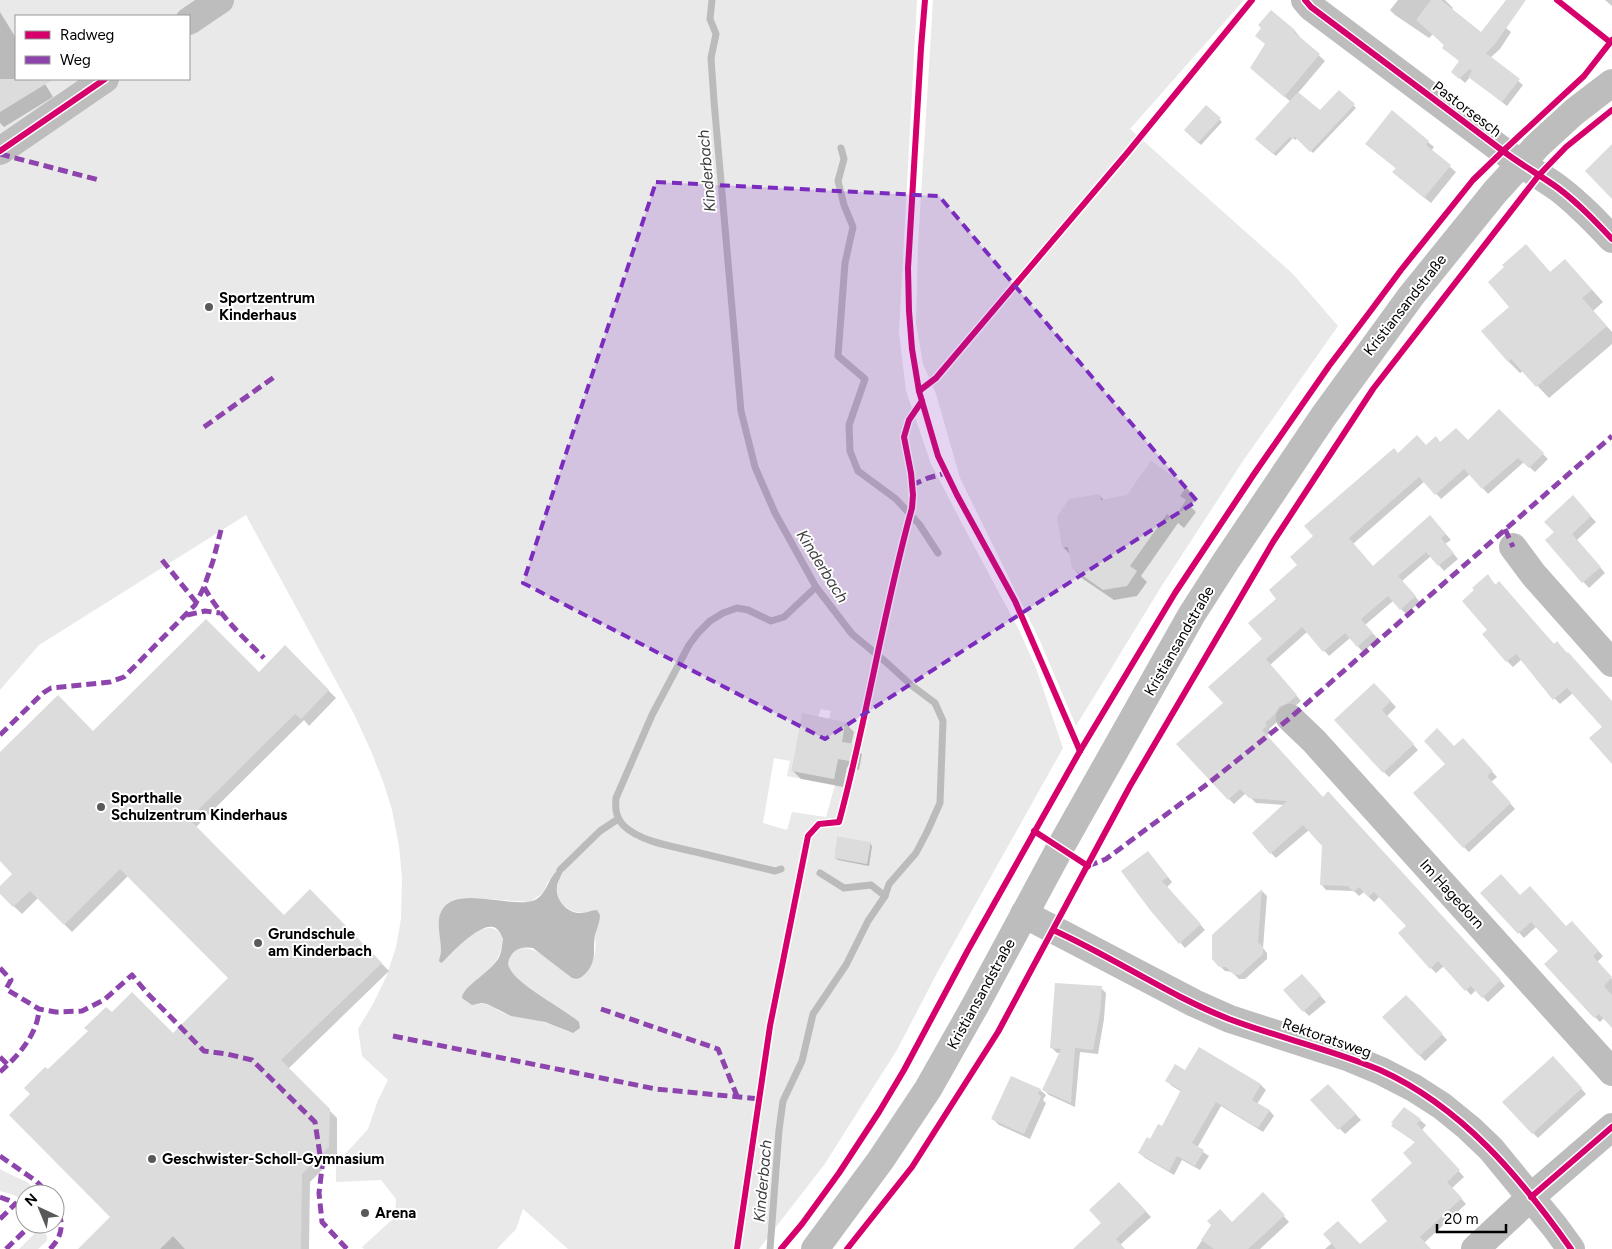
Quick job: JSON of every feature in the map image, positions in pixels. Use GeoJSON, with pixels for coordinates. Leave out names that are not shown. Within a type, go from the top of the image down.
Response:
{"type":"FeatureCollection","features":[{"type":"Feature","properties":{"kind":"street"},"geometry":{"type":"LineString","coordinates":[[190,21],[220,0]]}},
{"type":"Feature","properties":{"kind":"street","name":"Pastorsesch"},"geometry":{"type":"LineString","coordinates":[[1305,0],[1311,7],[1520,164],[1559,189],[1612,239]]}},
{"type":"Feature","properties":{"kind":"street"},"geometry":{"type":"LineString","coordinates":[[0,151],[103,80]]}},
{"type":"Feature","properties":{"kind":"street","name":"Kristiansandstraße"},"geometry":{"type":"LineString","coordinates":[[815,1249],[854,1198],[914,1110],[947,1056],[1060,848],[1187,623],[1283,475],[1366,357],[1448,250],[1520,164],[1563,122],[1612,83]]}},
{"type":"Feature","properties":{"kind":"street"},"geometry":{"type":"LineString","coordinates":[[1513,547],[1533,574],[1612,663]]}},
{"type":"Feature","properties":{"kind":"street","name":"Im Hagedorn"},"geometry":{"type":"LineString","coordinates":[[1290,718],[1314,741],[1612,1072]]}},
{"type":"Feature","properties":{"kind":"street","name":"Rektoratsweg"},"geometry":{"type":"LineString","coordinates":[[1024,914],[1194,1003],[1230,1019],[1350,1058],[1414,1088],[1442,1106],[1491,1149],[1571,1249]]}},
{"type":"Feature","properties":{"kind":"street"},"geometry":{"type":"LineString","coordinates":[[1475,1249],[1531,1197],[1612,1127]]}},
{"type":"Feature","properties":{"kind":"highlighted area"},"geometry":{"type":"Polygon","coordinates":[[[656,182],[939,196],[1197,501],[825,739],[523,583],[656,182]]]}},
{"type":"Feature","properties":{"kind":"shaded area"},"geometry":{"type":"Polygon","coordinates":[[[0,0],[917,0],[899,332],[906,391],[931,464],[1019,630],[1036,668],[1063,748],[937,973],[897,1050],[824,1165],[759,1249],[568,1249],[523,1209],[516,1229],[497,1249],[364,1249],[362,1247],[395,1217],[396,1199],[381,1180],[336,1182],[336,1164],[368,1129],[378,1100],[388,1080],[362,1056],[358,1029],[387,975],[396,947],[401,919],[402,878],[399,846],[392,810],[371,751],[354,714],[246,515],[39,645],[0,690],[0,0]],[[821,709],[818,717],[802,714],[791,770],[834,779],[838,759],[850,761],[854,744],[842,742],[845,722],[829,719],[831,711],[821,709]],[[774,758],[763,823],[787,830],[792,812],[826,817],[835,785],[787,776],[790,761],[774,758]],[[837,836],[834,858],[867,864],[870,842],[837,836]],[[562,875],[548,882],[543,893],[530,902],[473,898],[454,901],[440,914],[441,951],[439,959],[443,962],[473,934],[490,928],[497,931],[503,939],[502,946],[495,963],[476,980],[477,1005],[483,1003],[505,1014],[540,1021],[569,1032],[573,1017],[522,982],[509,967],[511,956],[517,950],[525,948],[542,954],[572,978],[583,976],[593,960],[596,945],[590,911],[573,911],[560,901],[557,888],[562,875]]]}},
{"type":"Feature","properties":{"kind":"shaded area"},"geometry":{"type":"Polygon","coordinates":[[[933,0],[1244,0],[1130,129],[1293,274],[1338,326],[1243,461],[1161,587],[1076,726],[1040,641],[960,478],[936,394],[923,364],[916,323],[918,245],[933,0]]]}},
{"type":"Feature","properties":{"kind":"shaded area"},"geometry":{"type":"Polygon","coordinates":[[[558,870],[562,873],[557,892],[563,905],[576,913],[597,910],[600,915],[590,968],[581,977],[572,978],[533,948],[521,948],[514,952],[508,964],[522,982],[579,1022],[580,1028],[573,1033],[545,1022],[511,1016],[487,1004],[472,1005],[462,998],[468,988],[492,967],[500,955],[503,939],[495,928],[487,927],[473,934],[443,962],[439,961],[441,950],[440,916],[448,904],[458,899],[471,898],[513,902],[535,900],[542,894],[558,870]]]}},
{"type":"Feature","properties":{"kind":"shaded area"},"geometry":{"type":"Polygon","coordinates":[[[0,1169],[29,1184],[15,1184],[15,1196],[0,1191],[0,1169]]]}},
{"type":"Feature","properties":{"kind":"shaded area"},"geometry":{"type":"Polygon","coordinates":[[[34,1234],[45,1234],[47,1236],[47,1241],[38,1249],[19,1249],[34,1234]]]}},
{"type":"Feature","properties":{"kind":"shaded area"},"geometry":{"type":"Polygon","coordinates":[[[173,1236],[185,1249],[160,1249],[173,1236]]]}},
{"type":"Feature","properties":{"kind":"building"},"geometry":{"type":"Polygon","coordinates":[[[1431,0],[1441,0],[1481,32],[1506,0],[1526,0],[1495,44],[1486,53],[1520,79],[1502,102],[1468,77],[1472,71],[1470,69],[1459,79],[1451,72],[1459,61],[1442,48],[1444,45],[1416,20],[1431,0]]]}},
{"type":"Feature","properties":{"kind":"building"},"geometry":{"type":"Polygon","coordinates":[[[1271,10],[1320,54],[1284,97],[1250,68],[1265,44],[1255,36],[1261,28],[1258,25],[1271,10]]]}},
{"type":"Feature","properties":{"kind":"building"},"geometry":{"type":"Polygon","coordinates":[[[0,79],[52,80],[0,112],[0,79]]]}},
{"type":"Feature","properties":{"kind":"building"},"geometry":{"type":"Polygon","coordinates":[[[1339,90],[1355,104],[1310,152],[1295,137],[1292,139],[1290,137],[1273,154],[1255,139],[1298,92],[1320,110],[1339,90]]]}},
{"type":"Feature","properties":{"kind":"building"},"geometry":{"type":"Polygon","coordinates":[[[1206,105],[1221,118],[1198,143],[1184,130],[1206,105]]]}},
{"type":"Feature","properties":{"kind":"building"},"geometry":{"type":"Polygon","coordinates":[[[1392,110],[1429,141],[1426,145],[1451,165],[1424,198],[1392,172],[1396,168],[1365,144],[1392,110]]]}},
{"type":"Feature","properties":{"kind":"building"},"geometry":{"type":"Polygon","coordinates":[[[1612,144],[1612,199],[1585,171],[1612,144]]]}},
{"type":"Feature","properties":{"kind":"building"},"geometry":{"type":"Polygon","coordinates":[[[1526,244],[1550,272],[1565,259],[1592,290],[1582,298],[1607,326],[1536,387],[1511,359],[1508,362],[1481,331],[1509,307],[1488,282],[1504,267],[1502,265],[1526,244]]]}},
{"type":"Feature","properties":{"kind":"building"},"geometry":{"type":"Polygon","coordinates":[[[1499,409],[1544,453],[1529,468],[1518,458],[1482,489],[1464,469],[1435,495],[1419,477],[1349,538],[1373,566],[1430,515],[1446,534],[1441,538],[1454,553],[1438,566],[1426,552],[1398,576],[1416,596],[1400,610],[1388,596],[1361,619],[1373,633],[1357,647],[1345,633],[1323,652],[1302,627],[1266,659],[1297,695],[1288,703],[1279,707],[1275,714],[1265,723],[1267,726],[1262,730],[1323,797],[1328,791],[1501,980],[1482,998],[1471,986],[1465,991],[1438,961],[1430,969],[1398,933],[1406,926],[1374,892],[1368,897],[1359,887],[1353,892],[1348,886],[1320,885],[1322,846],[1303,825],[1270,854],[1252,833],[1287,801],[1249,798],[1240,789],[1228,800],[1176,744],[1223,703],[1208,687],[1262,639],[1248,623],[1276,599],[1269,590],[1297,565],[1290,557],[1313,536],[1304,526],[1394,448],[1398,453],[1417,435],[1426,445],[1436,436],[1440,442],[1456,428],[1468,440],[1499,409]]]}},
{"type":"Feature","properties":{"kind":"building"},"geometry":{"type":"Polygon","coordinates":[[[1151,461],[1187,486],[1180,496],[1186,500],[1174,519],[1167,514],[1130,566],[1137,571],[1127,586],[1103,590],[1072,568],[1068,547],[1062,547],[1057,517],[1069,499],[1100,494],[1101,500],[1127,495],[1151,461]]]}},
{"type":"Feature","properties":{"kind":"building"},"geometry":{"type":"Polygon","coordinates":[[[1573,495],[1591,516],[1572,534],[1601,567],[1582,583],[1545,540],[1554,532],[1544,522],[1573,495]]]}},
{"type":"Feature","properties":{"kind":"building"},"geometry":{"type":"Polygon","coordinates":[[[1488,574],[1495,585],[1499,581],[1554,644],[1557,641],[1612,701],[1612,764],[1589,738],[1602,727],[1567,688],[1553,700],[1516,654],[1506,662],[1482,634],[1487,630],[1462,601],[1474,590],[1472,588],[1488,574]]]}},
{"type":"Feature","properties":{"kind":"building"},"geometry":{"type":"Polygon","coordinates":[[[206,619],[259,672],[285,645],[329,690],[301,719],[295,714],[189,819],[284,915],[310,889],[382,963],[281,1060],[330,1109],[329,1147],[302,1174],[301,1249],[185,1249],[173,1236],[160,1249],[78,1249],[110,1217],[9,1115],[30,1094],[24,1088],[45,1067],[48,1069],[88,1031],[84,1028],[106,1007],[112,1012],[132,992],[173,1033],[228,978],[120,869],[64,925],[30,891],[13,907],[0,894],[0,886],[12,874],[0,861],[0,752],[58,695],[93,731],[206,619]]]}},
{"type":"Feature","properties":{"kind":"building"},"geometry":{"type":"Polygon","coordinates":[[[1374,683],[1391,701],[1382,710],[1414,744],[1383,773],[1334,720],[1374,683]]]}},
{"type":"Feature","properties":{"kind":"building"},"geometry":{"type":"Polygon","coordinates":[[[802,713],[845,722],[842,742],[854,744],[850,761],[838,759],[834,779],[791,771],[802,713]]]}},
{"type":"Feature","properties":{"kind":"building"},"geometry":{"type":"Polygon","coordinates":[[[1437,728],[1454,746],[1463,738],[1493,771],[1487,776],[1511,803],[1463,848],[1413,793],[1445,764],[1424,741],[1437,728]]]}},
{"type":"Feature","properties":{"kind":"building"},"geometry":{"type":"Polygon","coordinates":[[[837,836],[871,842],[867,864],[834,858],[837,836]]]}},
{"type":"Feature","properties":{"kind":"building"},"geometry":{"type":"Polygon","coordinates":[[[1148,851],[1168,877],[1162,881],[1201,924],[1179,944],[1150,910],[1121,871],[1148,851]]]}},
{"type":"Feature","properties":{"kind":"building"},"geometry":{"type":"Polygon","coordinates":[[[1501,874],[1520,895],[1530,886],[1566,926],[1572,921],[1599,951],[1593,956],[1612,977],[1604,986],[1612,995],[1612,1028],[1599,1014],[1594,1018],[1544,964],[1558,951],[1531,922],[1518,934],[1480,893],[1501,874]]]}},
{"type":"Feature","properties":{"kind":"building"},"geometry":{"type":"Polygon","coordinates":[[[1262,889],[1258,942],[1263,947],[1263,954],[1240,975],[1233,974],[1226,967],[1219,967],[1212,959],[1212,935],[1262,889]]]}},
{"type":"Feature","properties":{"kind":"building"},"geometry":{"type":"Polygon","coordinates":[[[1302,974],[1321,995],[1303,1012],[1283,990],[1302,974]]]}},
{"type":"Feature","properties":{"kind":"building"},"geometry":{"type":"Polygon","coordinates":[[[1055,983],[1102,986],[1100,1014],[1093,1050],[1075,1048],[1071,1103],[1042,1090],[1061,1049],[1050,1048],[1055,983]]]}},
{"type":"Feature","properties":{"kind":"building"},"geometry":{"type":"Polygon","coordinates":[[[1406,995],[1443,1034],[1419,1056],[1382,1017],[1406,995]]]}},
{"type":"Feature","properties":{"kind":"building"},"geometry":{"type":"Polygon","coordinates":[[[1199,1047],[1261,1084],[1252,1100],[1270,1110],[1258,1128],[1216,1102],[1192,1143],[1204,1150],[1195,1166],[1177,1156],[1169,1171],[1138,1153],[1147,1137],[1150,1139],[1158,1124],[1162,1126],[1181,1090],[1165,1081],[1175,1064],[1185,1070],[1199,1047]]]}},
{"type":"Feature","properties":{"kind":"building"},"geometry":{"type":"Polygon","coordinates":[[[1553,1056],[1582,1088],[1532,1134],[1502,1102],[1553,1056]]]}},
{"type":"Feature","properties":{"kind":"building"},"geometry":{"type":"Polygon","coordinates":[[[1011,1076],[1041,1089],[1038,1093],[1041,1097],[1024,1134],[991,1119],[1011,1076]]]}},
{"type":"Feature","properties":{"kind":"building"},"geometry":{"type":"Polygon","coordinates":[[[1328,1084],[1356,1114],[1338,1130],[1310,1100],[1328,1084]]]}},
{"type":"Feature","properties":{"kind":"building"},"geometry":{"type":"Polygon","coordinates":[[[1404,1107],[1421,1119],[1417,1124],[1460,1170],[1447,1182],[1462,1198],[1420,1237],[1431,1249],[1336,1249],[1323,1234],[1338,1221],[1360,1244],[1387,1221],[1371,1200],[1412,1163],[1403,1153],[1415,1142],[1391,1126],[1393,1123],[1391,1123],[1404,1107]]]}},
{"type":"Feature","properties":{"kind":"building"},"geometry":{"type":"Polygon","coordinates":[[[1119,1182],[1146,1211],[1116,1239],[1125,1249],[1073,1249],[1101,1223],[1089,1210],[1119,1182]]]}},
{"type":"Feature","properties":{"kind":"building"},"geometry":{"type":"Polygon","coordinates":[[[1263,1192],[1285,1215],[1248,1249],[1214,1249],[1201,1240],[1211,1225],[1207,1221],[1220,1209],[1232,1222],[1263,1192]]]}},
{"type":"Feature","properties":{"kind":"waterway","name":"Kinderbach"},"geometry":{"type":"LineString","coordinates":[[712,0],[710,19],[716,34],[711,58],[714,101],[741,411],[755,467],[775,513],[816,587],[852,634],[911,685],[935,703],[943,721],[940,803],[916,853],[889,884],[885,896],[868,921],[846,965],[813,1014],[802,1061],[783,1101],[770,1249]]}},
{"type":"Feature","properties":{"kind":"waterway"},"geometry":{"type":"LineString","coordinates":[[841,148],[844,159],[838,181],[844,205],[853,227],[845,263],[838,356],[865,379],[849,425],[850,451],[858,471],[896,499],[919,524],[938,553]]}},
{"type":"Feature","properties":{"kind":"waterway"},"geometry":{"type":"LineString","coordinates":[[781,869],[775,871],[640,837],[631,832],[619,820],[616,810],[616,798],[652,715],[689,645],[698,633],[710,621],[723,613],[737,608],[748,610],[771,621],[784,617],[816,587]]}},
{"type":"Feature","properties":{"kind":"waterway"},"geometry":{"type":"LineString","coordinates":[[560,870],[600,831],[618,819]]}},
{"type":"Feature","properties":{"kind":"waterway"},"geometry":{"type":"LineString","coordinates":[[820,873],[844,888],[871,885],[885,896]]}},
{"type":"Feature","properties":{"kind":"marked path"},"geometry":{"type":"LineString","coordinates":[[0,154],[99,180]]}},
{"type":"Feature","properties":{"kind":"marked path"},"geometry":{"type":"LineString","coordinates":[[204,427],[277,375]]}},
{"type":"Feature","properties":{"kind":"marked path"},"geometry":{"type":"LineString","coordinates":[[1088,866],[1106,859],[1210,782],[1290,718],[1612,436]]}},
{"type":"Feature","properties":{"kind":"marked path"},"geometry":{"type":"LineString","coordinates":[[912,485],[946,473]]}},
{"type":"Feature","properties":{"kind":"marked path"},"geometry":{"type":"LineString","coordinates":[[1505,529],[1513,547]]}},
{"type":"Feature","properties":{"kind":"marked path"},"geometry":{"type":"LineString","coordinates":[[0,735],[43,693],[51,688],[110,682],[124,677],[195,605],[204,587],[221,530]]}},
{"type":"Feature","properties":{"kind":"marked path"},"geometry":{"type":"LineString","coordinates":[[162,560],[196,602]]}},
{"type":"Feature","properties":{"kind":"marked path"},"geometry":{"type":"LineString","coordinates":[[204,587],[224,616],[264,658]]}},
{"type":"Feature","properties":{"kind":"marked path"},"geometry":{"type":"LineString","coordinates":[[187,615],[205,611],[220,613]]}},
{"type":"Feature","properties":{"kind":"marked path"},"geometry":{"type":"LineString","coordinates":[[0,968],[11,980],[6,989],[39,1009],[56,1012],[82,1011],[104,1000],[132,975],[204,1051],[252,1060],[315,1122],[322,1168],[319,1193],[322,1222],[347,1249]]}},
{"type":"Feature","properties":{"kind":"marked path"},"geometry":{"type":"LineString","coordinates":[[0,1072],[14,1059],[31,1036],[38,1018],[39,1009]]}},
{"type":"Feature","properties":{"kind":"marked path"},"geometry":{"type":"LineString","coordinates":[[601,1009],[718,1049],[737,1096]]}},
{"type":"Feature","properties":{"kind":"marked path"},"geometry":{"type":"LineString","coordinates":[[393,1036],[656,1089],[760,1099]]}},
{"type":"Feature","properties":{"kind":"marked path"},"geometry":{"type":"LineString","coordinates":[[0,1057],[8,1065]]}},
{"type":"Feature","properties":{"kind":"marked path"},"geometry":{"type":"LineString","coordinates":[[0,1156],[39,1184]]}},
{"type":"Feature","properties":{"kind":"marked path"},"geometry":{"type":"LineString","coordinates":[[0,1197],[15,1204]]}},
{"type":"Feature","properties":{"kind":"marked path"},"geometry":{"type":"LineString","coordinates":[[0,1219],[15,1204]]}},
{"type":"Feature","properties":{"kind":"marked path"},"geometry":{"type":"LineString","coordinates":[[6,1249],[22,1234]]}},
{"type":"Feature","properties":{"kind":"marked path"},"geometry":{"type":"LineString","coordinates":[[50,1249],[55,1244],[60,1234]]}},
{"type":"Feature","properties":{"kind":"cycle path"},"geometry":{"type":"LineString","coordinates":[[925,0],[908,268],[912,349],[919,391],[938,456],[957,495],[1015,601],[1080,751]]}},
{"type":"Feature","properties":{"kind":"cycle path"},"geometry":{"type":"LineString","coordinates":[[919,391],[936,378],[1128,152],[1252,0]]}},
{"type":"Feature","properties":{"kind":"cycle path"},"geometry":{"type":"LineString","coordinates":[[1305,0],[1311,7],[1503,151],[1558,188],[1612,239]]}},
{"type":"Feature","properties":{"kind":"cycle path"},"geometry":{"type":"LineString","coordinates":[[1557,0],[1610,42]]}},
{"type":"Feature","properties":{"kind":"cycle path"},"geometry":{"type":"LineString","coordinates":[[781,1249],[802,1224],[839,1173],[879,1112],[1080,751],[1175,593],[1254,474],[1329,366],[1401,270],[1473,180],[1584,76],[1612,40]]}},
{"type":"Feature","properties":{"kind":"cycle path"},"geometry":{"type":"LineString","coordinates":[[0,151],[104,80]]}},
{"type":"Feature","properties":{"kind":"cycle path"},"geometry":{"type":"LineString","coordinates":[[847,1249],[912,1167],[998,1032],[1130,786],[1273,542],[1373,389],[1539,175],[1566,147],[1612,110]]}},
{"type":"Feature","properties":{"kind":"cycle path"},"geometry":{"type":"LineString","coordinates":[[737,1249],[770,1026],[808,836],[819,824],[839,822],[892,586],[912,508],[911,473],[904,437],[909,420],[922,401]]}},
{"type":"Feature","properties":{"kind":"cycle path"},"geometry":{"type":"LineString","coordinates":[[1034,831],[1088,866]]}},
{"type":"Feature","properties":{"kind":"cycle path"},"geometry":{"type":"LineString","coordinates":[[1053,930],[1184,999],[1229,1019],[1361,1063],[1410,1085],[1437,1103],[1487,1146],[1510,1170],[1571,1249]]}},
{"type":"Feature","properties":{"kind":"cycle path"},"geometry":{"type":"LineString","coordinates":[[1531,1197],[1612,1127]]}},
{"type":"Feature","properties":{"kind":"place","name":"Sportzentrum Kinderhaus"},"geometry":{"type":"Point","coordinates":[209,307]}},
{"type":"Feature","properties":{"kind":"place","name":"Sporthalle Schulzentrum Kinderhaus"},"geometry":{"type":"Point","coordinates":[101,807]}},
{"type":"Feature","properties":{"kind":"place","name":"Grundschule am Kinderbach"},"geometry":{"type":"Point","coordinates":[258,943]}},
{"type":"Feature","properties":{"kind":"place","name":"Geschwister-Scholl-Gymnasium"},"geometry":{"type":"Point","coordinates":[152,1159]}},
{"type":"Feature","properties":{"kind":"place","name":"Arena"},"geometry":{"type":"Point","coordinates":[365,1213]}}]}
